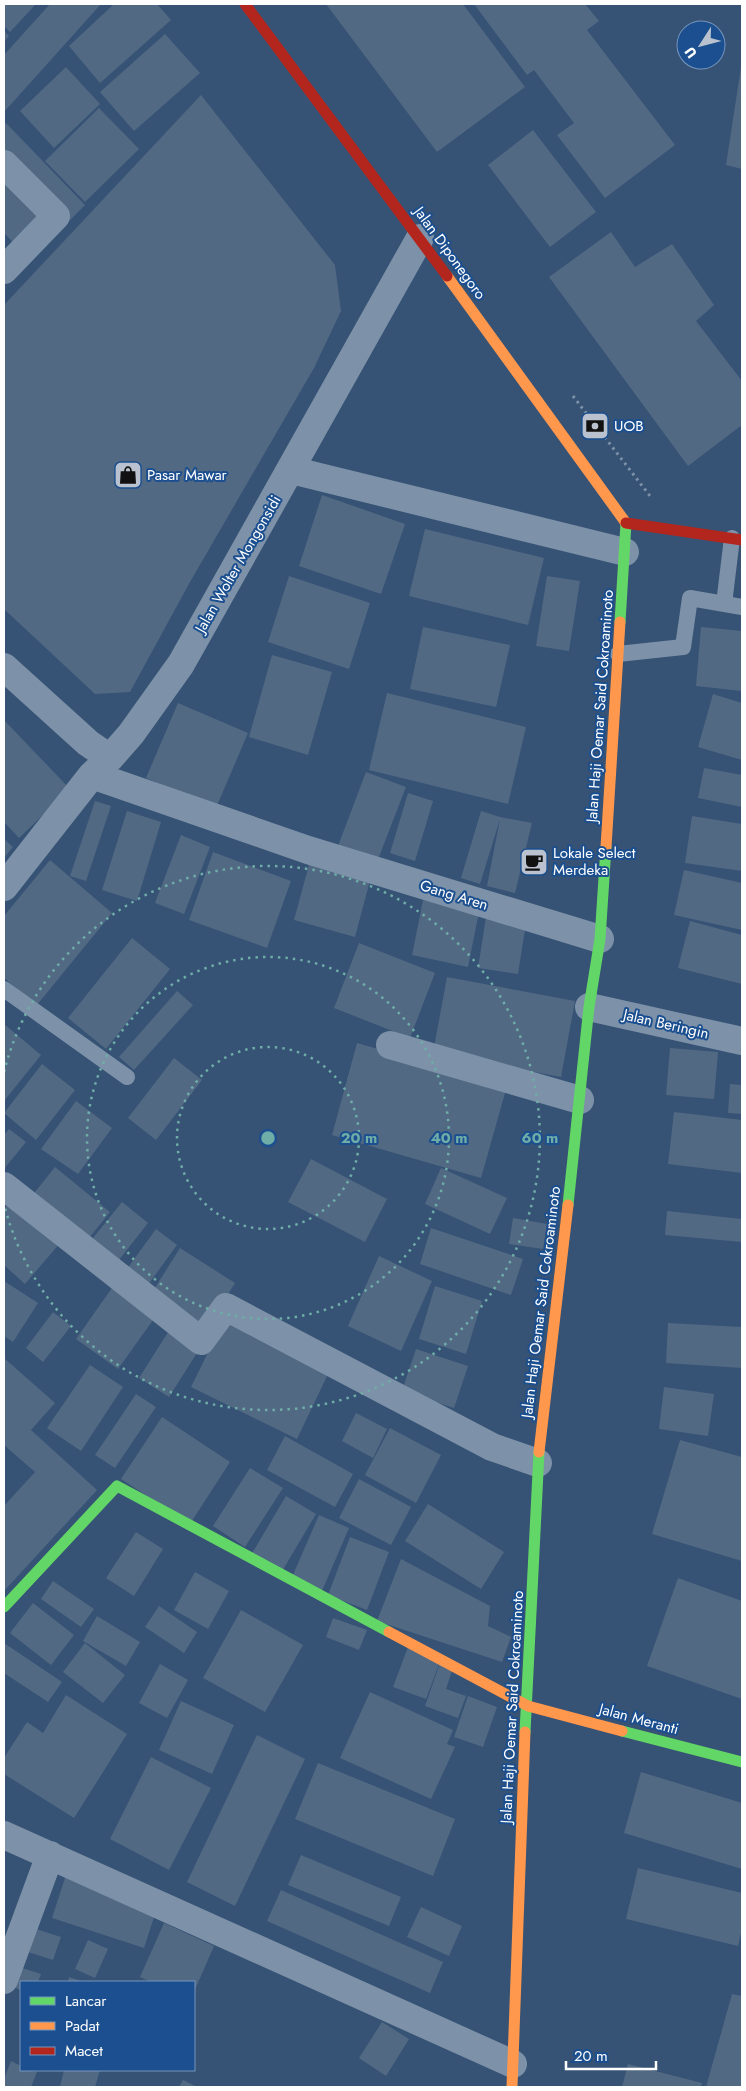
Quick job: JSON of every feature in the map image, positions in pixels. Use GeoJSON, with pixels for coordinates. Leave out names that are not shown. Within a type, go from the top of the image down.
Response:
{"type":"FeatureCollection","features":[{"type":"Feature","properties":{"kind":"street","name":"Jalan Diponegoro"},"geometry":{"type":"LineString","coordinates":[[245,4],[420,238],[626,523]]}},
{"type":"Feature","properties":{"kind":"street"},"geometry":{"type":"LineString","coordinates":[[4,164],[56,216],[4,270]]}},
{"type":"Feature","properties":{"kind":"street","name":"Jalan Wolter Mongonsidi"},"geometry":{"type":"LineString","coordinates":[[4,887],[101,767],[131,734],[182,664],[420,238]]}},
{"type":"Feature","properties":{"kind":"street"},"geometry":{"type":"LineString","coordinates":[[291,470],[625,552]]}},
{"type":"Feature","properties":{"kind":"street"},"geometry":{"type":"LineString","coordinates":[[626,523],[737,539]]}},
{"type":"Feature","properties":{"kind":"street","name":"Jalan Haji Oemar Said Cokroaminoto"},"geometry":{"type":"LineString","coordinates":[[513,2076],[521,1824],[538,1463],[589,1007],[600,939],[626,523]]}},
{"type":"Feature","properties":{"kind":"street"},"geometry":{"type":"LineString","coordinates":[[4,667],[88,743],[101,767]]}},
{"type":"Feature","properties":{"kind":"street","name":"Gang Aren"},"geometry":{"type":"LineString","coordinates":[[101,767],[308,850],[600,939]]}},
{"type":"Feature","properties":{"kind":"street","name":"Jalan Beringin"},"geometry":{"type":"LineString","coordinates":[[589,1007],[742,1042]]}},
{"type":"Feature","properties":{"kind":"street"},"geometry":{"type":"LineString","coordinates":[[390,1045],[580,1100]]}},
{"type":"Feature","properties":{"kind":"street"},"geometry":{"type":"LineString","coordinates":[[4,1186],[201,1341],[226,1308],[492,1447],[538,1463]]}},
{"type":"Feature","properties":{"kind":"street","name":"Jalan Meranti"},"geometry":{"type":"LineString","coordinates":[[4,1607],[117,1486],[528,1706],[742,1762]]}},
{"type":"Feature","properties":{"kind":"street"},"geometry":{"type":"LineString","coordinates":[[4,1835],[50,1855],[513,2076]]}},
{"type":"Feature","properties":{"kind":"street"},"geometry":{"type":"LineString","coordinates":[[4,1980],[50,1855]]}},
{"type":"Feature","properties":{"kind":"lane"},"geometry":{"type":"LineString","coordinates":[[724,604],[737,539]]}},
{"type":"Feature","properties":{"kind":"lane"},"geometry":{"type":"LineString","coordinates":[[618,654],[683,647],[690,598],[742,607]]}},
{"type":"Feature","properties":{"kind":"lane"},"geometry":{"type":"LineString","coordinates":[[4,989],[127,1078]]}},
{"type":"Feature","properties":{"kind":"path"},"geometry":{"type":"LineString","coordinates":[[568,390],[653,500]]}},
{"type":"Feature","properties":{"kind":"building"},"geometry":{"type":"Polygon","coordinates":[[[4,4],[36,4],[10,32],[4,26],[4,4]]]}},
{"type":"Feature","properties":{"kind":"building"},"geometry":{"type":"Polygon","coordinates":[[[50,4],[101,4],[4,112],[4,55],[50,4]]]}},
{"type":"Feature","properties":{"kind":"building"},"geometry":{"type":"Polygon","coordinates":[[[114,4],[157,4],[171,20],[100,83],[69,46],[114,4]]]}},
{"type":"Feature","properties":{"kind":"building"},"geometry":{"type":"Polygon","coordinates":[[[326,4],[463,4],[525,87],[437,152],[326,4]]]}},
{"type":"Feature","properties":{"kind":"building"},"geometry":{"type":"Polygon","coordinates":[[[474,4],[585,4],[599,21],[587,30],[675,145],[605,198],[557,135],[574,123],[534,70],[527,75],[474,4]]]}},
{"type":"Feature","properties":{"kind":"building"},"geometry":{"type":"Polygon","coordinates":[[[4,31],[9,36],[4,42],[4,31]]]}},
{"type":"Feature","properties":{"kind":"building"},"geometry":{"type":"Polygon","coordinates":[[[165,34],[200,73],[134,131],[100,92],[165,34]]]}},
{"type":"Feature","properties":{"kind":"building"},"geometry":{"type":"Polygon","coordinates":[[[66,67],[100,104],[54,148],[20,111],[66,67]]]}},
{"type":"Feature","properties":{"kind":"building"},"geometry":{"type":"Polygon","coordinates":[[[742,67],[742,169],[726,165],[742,67]]]}},
{"type":"Feature","properties":{"kind":"building","name":"Pasar Mawar"},"geometry":{"type":"Polygon","coordinates":[[[201,95],[335,265],[341,311],[314,368],[190,582],[130,692],[95,694],[4,609],[4,305],[201,95]]]}},
{"type":"Feature","properties":{"kind":"building"},"geometry":{"type":"Polygon","coordinates":[[[99,108],[139,149],[85,202],[45,161],[99,108]]]}},
{"type":"Feature","properties":{"kind":"building"},"geometry":{"type":"Polygon","coordinates":[[[6,123],[85,205],[68,222],[4,155],[4,125],[6,123]]]}},
{"type":"Feature","properties":{"kind":"building"},"geometry":{"type":"Polygon","coordinates":[[[533,130],[596,212],[550,247],[488,165],[533,130]]]}},
{"type":"Feature","properties":{"kind":"building"},"geometry":{"type":"Polygon","coordinates":[[[4,175],[45,217],[17,246],[4,233],[4,175]]]}},
{"type":"Feature","properties":{"kind":"building"},"geometry":{"type":"Polygon","coordinates":[[[611,232],[635,267],[672,244],[714,305],[696,321],[742,381],[742,425],[688,466],[549,277],[611,232]]]}},
{"type":"Feature","properties":{"kind":"building"},"geometry":{"type":"Polygon","coordinates":[[[322,495],[405,524],[381,594],[299,566],[322,495]]]}},
{"type":"Feature","properties":{"kind":"building"},"geometry":{"type":"Polygon","coordinates":[[[425,529],[544,558],[528,625],[409,596],[425,529]]]}},
{"type":"Feature","properties":{"kind":"building"},"geometry":{"type":"Polygon","coordinates":[[[289,576],[370,603],[349,669],[268,642],[289,576]]]}},
{"type":"Feature","properties":{"kind":"building"},"geometry":{"type":"Polygon","coordinates":[[[547,576],[580,581],[569,651],[536,646],[547,576]]]}},
{"type":"Feature","properties":{"kind":"building"},"geometry":{"type":"Polygon","coordinates":[[[423,627],[510,645],[496,707],[410,689],[423,627]]]}},
{"type":"Feature","properties":{"kind":"building"},"geometry":{"type":"Polygon","coordinates":[[[701,627],[742,631],[742,691],[696,686],[701,627]]]}},
{"type":"Feature","properties":{"kind":"building"},"geometry":{"type":"Polygon","coordinates":[[[272,655],[332,672],[308,755],[249,737],[272,655]]]}},
{"type":"Feature","properties":{"kind":"building"},"geometry":{"type":"Polygon","coordinates":[[[387,693],[526,727],[508,804],[369,770],[387,693]]]}},
{"type":"Feature","properties":{"kind":"building"},"geometry":{"type":"Polygon","coordinates":[[[713,694],[742,703],[742,760],[698,747],[713,694]]]}},
{"type":"Feature","properties":{"kind":"building"},"geometry":{"type":"Polygon","coordinates":[[[178,703],[248,733],[216,808],[146,778],[178,703]]]}},
{"type":"Feature","properties":{"kind":"building"},"geometry":{"type":"Polygon","coordinates":[[[4,720],[70,789],[19,838],[4,822],[4,720]]]}},
{"type":"Feature","properties":{"kind":"building"},"geometry":{"type":"Polygon","coordinates":[[[704,768],[742,775],[742,807],[698,798],[704,768]]]}},
{"type":"Feature","properties":{"kind":"building"},"geometry":{"type":"Polygon","coordinates":[[[366,772],[406,787],[377,862],[338,846],[366,772]]]}},
{"type":"Feature","properties":{"kind":"building"},"geometry":{"type":"Polygon","coordinates":[[[408,793],[433,801],[415,861],[390,853],[408,793]]]}},
{"type":"Feature","properties":{"kind":"building"},"geometry":{"type":"Polygon","coordinates":[[[95,801],[111,806],[86,881],[70,876],[95,801]]]}},
{"type":"Feature","properties":{"kind":"building"},"geometry":{"type":"Polygon","coordinates":[[[127,811],[161,822],[137,901],[102,890],[127,811]]]}},
{"type":"Feature","properties":{"kind":"building"},"geometry":{"type":"Polygon","coordinates":[[[481,811],[532,823],[515,893],[487,886],[500,819],[480,884],[461,878],[481,811]]]}},
{"type":"Feature","properties":{"kind":"building"},"geometry":{"type":"Polygon","coordinates":[[[692,816],[742,824],[742,871],[685,863],[692,816]]]}},
{"type":"Feature","properties":{"kind":"building"},"geometry":{"type":"Polygon","coordinates":[[[181,835],[210,847],[184,914],[155,903],[181,835]]]}},
{"type":"Feature","properties":{"kind":"building"},"geometry":{"type":"Polygon","coordinates":[[[4,839],[13,847],[4,858],[4,839]]]}},
{"type":"Feature","properties":{"kind":"building"},"geometry":{"type":"Polygon","coordinates":[[[213,852],[291,881],[267,948],[189,920],[213,852]]]}},
{"type":"Feature","properties":{"kind":"building"},"geometry":{"type":"Polygon","coordinates":[[[50,860],[112,913],[37,1005],[4,978],[4,916],[50,860]]]}},
{"type":"Feature","properties":{"kind":"building"},"geometry":{"type":"Polygon","coordinates":[[[310,861],[371,877],[355,937],[294,920],[310,861]]]}},
{"type":"Feature","properties":{"kind":"building"},"geometry":{"type":"Polygon","coordinates":[[[684,870],[742,883],[742,930],[674,915],[684,870]]]}},
{"type":"Feature","properties":{"kind":"building"},"geometry":{"type":"Polygon","coordinates":[[[423,900],[479,912],[468,967],[412,955],[423,900]]]}},
{"type":"Feature","properties":{"kind":"building"},"geometry":{"type":"Polygon","coordinates":[[[486,917],[526,923],[518,974],[478,968],[486,917]]]}},
{"type":"Feature","properties":{"kind":"building"},"geometry":{"type":"Polygon","coordinates":[[[690,921],[742,935],[742,984],[678,968],[690,921]]]}},
{"type":"Feature","properties":{"kind":"building"},"geometry":{"type":"Polygon","coordinates":[[[132,938],[170,969],[106,1049],[68,1018],[132,938]]]}},
{"type":"Feature","properties":{"kind":"building"},"geometry":{"type":"Polygon","coordinates":[[[359,943],[435,973],[410,1038],[334,1008],[359,943]]]}},
{"type":"Feature","properties":{"kind":"building"},"geometry":{"type":"Polygon","coordinates":[[[447,977],[575,1001],[561,1077],[433,1053],[447,977]]]}},
{"type":"Feature","properties":{"kind":"building"},"geometry":{"type":"Polygon","coordinates":[[[177,991],[193,1005],[134,1070],[119,1057],[177,991]]]}},
{"type":"Feature","properties":{"kind":"building"},"geometry":{"type":"Polygon","coordinates":[[[4,1024],[41,1055],[4,1101],[4,1024]]]}},
{"type":"Feature","properties":{"kind":"building"},"geometry":{"type":"Polygon","coordinates":[[[357,1043],[507,1086],[481,1178],[332,1135],[357,1043]]]}},
{"type":"Feature","properties":{"kind":"building"},"geometry":{"type":"Polygon","coordinates":[[[670,1048],[718,1052],[714,1099],[666,1095],[670,1048]]]}},
{"type":"Feature","properties":{"kind":"building"},"geometry":{"type":"Polygon","coordinates":[[[174,1058],[202,1080],[156,1140],[128,1118],[174,1058]]]}},
{"type":"Feature","properties":{"kind":"building"},"geometry":{"type":"Polygon","coordinates":[[[42,1064],[75,1090],[36,1140],[4,1113],[42,1064]]]}},
{"type":"Feature","properties":{"kind":"building"},"geometry":{"type":"Polygon","coordinates":[[[730,1084],[742,1085],[742,1114],[728,1113],[730,1084]]]}},
{"type":"Feature","properties":{"kind":"building"},"geometry":{"type":"Polygon","coordinates":[[[76,1101],[112,1128],[78,1174],[41,1149],[76,1101]]]}},
{"type":"Feature","properties":{"kind":"building"},"geometry":{"type":"Polygon","coordinates":[[[674,1112],[742,1120],[742,1173],[668,1164],[674,1112]]]}},
{"type":"Feature","properties":{"kind":"building"},"geometry":{"type":"Polygon","coordinates":[[[9,1129],[26,1142],[4,1169],[4,1135],[9,1129]]]}},
{"type":"Feature","properties":{"kind":"building"},"geometry":{"type":"Polygon","coordinates":[[[311,1159],[387,1199],[365,1242],[288,1202],[311,1159]]]}},
{"type":"Feature","properties":{"kind":"building"},"geometry":{"type":"Polygon","coordinates":[[[55,1167],[110,1212],[85,1243],[31,1197],[55,1167]]]}},
{"type":"Feature","properties":{"kind":"building"},"geometry":{"type":"Polygon","coordinates":[[[441,1168],[507,1198],[490,1234],[425,1204],[441,1168]]]}},
{"type":"Feature","properties":{"kind":"building"},"geometry":{"type":"Polygon","coordinates":[[[12,1199],[61,1242],[25,1284],[4,1265],[4,1209],[12,1199]]]}},
{"type":"Feature","properties":{"kind":"building"},"geometry":{"type":"Polygon","coordinates":[[[122,1202],[148,1223],[115,1265],[89,1243],[122,1202]]]}},
{"type":"Feature","properties":{"kind":"building"},"geometry":{"type":"Polygon","coordinates":[[[667,1211],[742,1219],[742,1242],[665,1235],[667,1211]]]}},
{"type":"Feature","properties":{"kind":"building"},"geometry":{"type":"Polygon","coordinates":[[[513,1218],[547,1224],[543,1249],[509,1244],[513,1218]]]}},
{"type":"Feature","properties":{"kind":"building"},"geometry":{"type":"Polygon","coordinates":[[[431,1228],[523,1259],[511,1295],[420,1264],[431,1228]]]}},
{"type":"Feature","properties":{"kind":"building"},"geometry":{"type":"Polygon","coordinates":[[[156,1229],[177,1245],[145,1289],[124,1273],[156,1229]]]}},
{"type":"Feature","properties":{"kind":"building"},"geometry":{"type":"Polygon","coordinates":[[[180,1248],[235,1283],[203,1334],[148,1299],[180,1248]]]}},
{"type":"Feature","properties":{"kind":"building"},"geometry":{"type":"Polygon","coordinates":[[[379,1256],[432,1281],[401,1351],[348,1326],[379,1256]]]}},
{"type":"Feature","properties":{"kind":"building"},"geometry":{"type":"Polygon","coordinates":[[[4,1281],[38,1303],[13,1342],[4,1336],[4,1281]]]}},
{"type":"Feature","properties":{"kind":"building"},"geometry":{"type":"Polygon","coordinates":[[[114,1285],[156,1316],[118,1369],[76,1339],[114,1285]]]}},
{"type":"Feature","properties":{"kind":"building"},"geometry":{"type":"Polygon","coordinates":[[[435,1286],[482,1301],[466,1354],[419,1339],[435,1286]]]}},
{"type":"Feature","properties":{"kind":"building"},"geometry":{"type":"Polygon","coordinates":[[[53,1312],[71,1326],[43,1362],[26,1348],[53,1312]]]}},
{"type":"Feature","properties":{"kind":"building"},"geometry":{"type":"Polygon","coordinates":[[[224,1320],[329,1372],[297,1439],[191,1387],[224,1320]]]}},
{"type":"Feature","properties":{"kind":"building"},"geometry":{"type":"Polygon","coordinates":[[[668,1323],[742,1327],[742,1368],[666,1363],[668,1323]]]}},
{"type":"Feature","properties":{"kind":"building"},"geometry":{"type":"Polygon","coordinates":[[[172,1326],[202,1345],[169,1397],[139,1378],[172,1326]]]}},
{"type":"Feature","properties":{"kind":"building"},"geometry":{"type":"Polygon","coordinates":[[[416,1349],[468,1366],[454,1408],[402,1391],[416,1349]]]}},
{"type":"Feature","properties":{"kind":"building"},"geometry":{"type":"Polygon","coordinates":[[[4,1358],[55,1403],[31,1430],[97,1490],[4,1591],[4,1506],[35,1472],[4,1445],[4,1358]]]}},
{"type":"Feature","properties":{"kind":"building"},"geometry":{"type":"Polygon","coordinates":[[[90,1365],[123,1387],[81,1451],[47,1428],[90,1365]]]}},
{"type":"Feature","properties":{"kind":"building"},"geometry":{"type":"Polygon","coordinates":[[[664,1387],[714,1394],[708,1436],[659,1429],[664,1387]]]}},
{"type":"Feature","properties":{"kind":"building"},"geometry":{"type":"Polygon","coordinates":[[[136,1394],[156,1407],[115,1468],[95,1455],[136,1394]]]}},
{"type":"Feature","properties":{"kind":"building"},"geometry":{"type":"Polygon","coordinates":[[[356,1413],[387,1429],[373,1458],[342,1441],[356,1413]]]}},
{"type":"Feature","properties":{"kind":"building"},"geometry":{"type":"Polygon","coordinates":[[[162,1417],[230,1462],[190,1524],[121,1479],[162,1417]]]}},
{"type":"Feature","properties":{"kind":"building"},"geometry":{"type":"Polygon","coordinates":[[[390,1428],[441,1455],[416,1503],[365,1475],[390,1428]]]}},
{"type":"Feature","properties":{"kind":"building"},"geometry":{"type":"Polygon","coordinates":[[[285,1436],[353,1474],[335,1507],[267,1470],[285,1436]]]}},
{"type":"Feature","properties":{"kind":"building"},"geometry":{"type":"Polygon","coordinates":[[[680,1440],[742,1457],[742,1561],[652,1534],[680,1440]]]}},
{"type":"Feature","properties":{"kind":"building"},"geometry":{"type":"Polygon","coordinates":[[[250,1468],[283,1488],[245,1547],[213,1526],[250,1468]]]}},
{"type":"Feature","properties":{"kind":"building"},"geometry":{"type":"Polygon","coordinates":[[[359,1479],[411,1507],[391,1545],[339,1518],[359,1479]]]}},
{"type":"Feature","properties":{"kind":"building"},"geometry":{"type":"Polygon","coordinates":[[[286,1496],[316,1514],[281,1573],[251,1555],[286,1496]]]}},
{"type":"Feature","properties":{"kind":"building"},"geometry":{"type":"Polygon","coordinates":[[[428,1504],[504,1552],[481,1589],[405,1541],[428,1504]]]}},
{"type":"Feature","properties":{"kind":"building"},"geometry":{"type":"Polygon","coordinates":[[[319,1515],[349,1528],[322,1591],[292,1577],[319,1515]]]}},
{"type":"Feature","properties":{"kind":"building"},"geometry":{"type":"Polygon","coordinates":[[[136,1532],[163,1549],[134,1596],[106,1578],[136,1532]]]}},
{"type":"Feature","properties":{"kind":"building"},"geometry":{"type":"Polygon","coordinates":[[[350,1537],[389,1552],[367,1610],[328,1595],[350,1537]]]}},
{"type":"Feature","properties":{"kind":"building"},"geometry":{"type":"Polygon","coordinates":[[[401,1559],[490,1606],[488,1626],[511,1637],[502,1662],[377,1621],[401,1559]]]}},
{"type":"Feature","properties":{"kind":"building"},"geometry":{"type":"Polygon","coordinates":[[[195,1572],[229,1591],[208,1629],[174,1610],[195,1572]]]}},
{"type":"Feature","properties":{"kind":"building"},"geometry":{"type":"Polygon","coordinates":[[[678,1578],[742,1601],[742,1699],[647,1666],[678,1578]]]}},
{"type":"Feature","properties":{"kind":"building"},"geometry":{"type":"Polygon","coordinates":[[[53,1581],[94,1609],[81,1627],[41,1599],[53,1581]]]}},
{"type":"Feature","properties":{"kind":"building"},"geometry":{"type":"Polygon","coordinates":[[[33,1603],[74,1635],[51,1665],[10,1633],[33,1603]]]}},
{"type":"Feature","properties":{"kind":"building"},"geometry":{"type":"Polygon","coordinates":[[[159,1606],[197,1632],[184,1653],[145,1627],[159,1606]]]}},
{"type":"Feature","properties":{"kind":"building"},"geometry":{"type":"Polygon","coordinates":[[[241,1610],[303,1645],[265,1712],[203,1678],[241,1610]]]}},
{"type":"Feature","properties":{"kind":"building"},"geometry":{"type":"Polygon","coordinates":[[[97,1616],[140,1642],[126,1666],[83,1641],[97,1616]]]}},
{"type":"Feature","properties":{"kind":"building"},"geometry":{"type":"Polygon","coordinates":[[[333,1618],[367,1630],[359,1650],[326,1637],[333,1618]]]}},
{"type":"Feature","properties":{"kind":"building"},"geometry":{"type":"Polygon","coordinates":[[[4,1643],[62,1682],[48,1702],[4,1673],[4,1643]]]}},
{"type":"Feature","properties":{"kind":"building"},"geometry":{"type":"Polygon","coordinates":[[[85,1643],[125,1675],[103,1703],[63,1672],[85,1643]]]}},
{"type":"Feature","properties":{"kind":"building"},"geometry":{"type":"Polygon","coordinates":[[[408,1647],[441,1659],[426,1699],[393,1687],[408,1647]]]}},
{"type":"Feature","properties":{"kind":"building"},"geometry":{"type":"Polygon","coordinates":[[[440,1663],[453,1668],[446,1689],[466,1696],[458,1718],[425,1706],[440,1663]]]}},
{"type":"Feature","properties":{"kind":"building"},"geometry":{"type":"Polygon","coordinates":[[[160,1664],[188,1680],[167,1718],[139,1703],[160,1664]]]}},
{"type":"Feature","properties":{"kind":"building"},"geometry":{"type":"Polygon","coordinates":[[[370,1692],[453,1730],[447,1744],[455,1747],[431,1799],[340,1758],[370,1692]]]}},
{"type":"Feature","properties":{"kind":"building"},"geometry":{"type":"Polygon","coordinates":[[[66,1695],[127,1734],[74,1818],[4,1774],[4,1758],[27,1722],[43,1733],[66,1695]]]}},
{"type":"Feature","properties":{"kind":"building"},"geometry":{"type":"Polygon","coordinates":[[[468,1696],[497,1707],[483,1747],[454,1737],[468,1696]]]}},
{"type":"Feature","properties":{"kind":"building"},"geometry":{"type":"Polygon","coordinates":[[[181,1701],[234,1725],[212,1774],[159,1750],[181,1701]]]}},
{"type":"Feature","properties":{"kind":"building"},"geometry":{"type":"Polygon","coordinates":[[[257,1735],[305,1759],[235,1906],[187,1882],[257,1735]]]}},
{"type":"Feature","properties":{"kind":"building"},"geometry":{"type":"Polygon","coordinates":[[[151,1757],[211,1788],[169,1870],[110,1839],[151,1757]]]}},
{"type":"Feature","properties":{"kind":"building"},"geometry":{"type":"Polygon","coordinates":[[[318,1763],[455,1819],[433,1876],[295,1819],[318,1763]]]}},
{"type":"Feature","properties":{"kind":"building"},"geometry":{"type":"Polygon","coordinates":[[[641,1772],[742,1803],[742,1869],[624,1833],[641,1772]]]}},
{"type":"Feature","properties":{"kind":"building"},"geometry":{"type":"Polygon","coordinates":[[[301,1855],[401,1897],[389,1926],[288,1885],[301,1855]]]}},
{"type":"Feature","properties":{"kind":"building"},"geometry":{"type":"Polygon","coordinates":[[[638,1868],[742,1893],[742,1929],[738,1946],[626,1919],[638,1868]]]}},
{"type":"Feature","properties":{"kind":"building"},"geometry":{"type":"Polygon","coordinates":[[[66,1875],[158,1905],[144,1948],[52,1918],[66,1875]]]}},
{"type":"Feature","properties":{"kind":"building"},"geometry":{"type":"Polygon","coordinates":[[[281,1890],[443,1962],[430,1993],[267,1921],[281,1890]]]}},
{"type":"Feature","properties":{"kind":"building"},"geometry":{"type":"Polygon","coordinates":[[[421,1907],[462,1926],[449,1956],[407,1937],[421,1907]]]}},
{"type":"Feature","properties":{"kind":"building"},"geometry":{"type":"Polygon","coordinates":[[[164,1923],[214,1946],[195,1990],[195,1981],[149,1981],[140,1977],[164,1923]]]}},
{"type":"Feature","properties":{"kind":"building"},"geometry":{"type":"Polygon","coordinates":[[[36,1929],[61,1937],[53,1960],[28,1952],[36,1929]]]}},
{"type":"Feature","properties":{"kind":"building"},"geometry":{"type":"Polygon","coordinates":[[[88,1940],[108,1949],[95,1978],[75,1969],[88,1940]]]}},
{"type":"Feature","properties":{"kind":"building"},"geometry":{"type":"Polygon","coordinates":[[[22,1968],[41,1974],[38,1981],[20,1981],[20,1990],[16,1988],[22,1968]]]}},
{"type":"Feature","properties":{"kind":"building"},"geometry":{"type":"Polygon","coordinates":[[[69,1977],[81,1981],[68,1981],[69,1977]]]}},
{"type":"Feature","properties":{"kind":"building"},"geometry":{"type":"Polygon","coordinates":[[[732,1994],[742,1996],[742,2087],[706,2087],[732,1994]]]}},
{"type":"Feature","properties":{"kind":"building"},"geometry":{"type":"Polygon","coordinates":[[[382,2022],[409,2039],[386,2076],[359,2058],[382,2022]]]}},
{"type":"Feature","properties":{"kind":"building"},"geometry":{"type":"Polygon","coordinates":[[[11,2061],[20,2066],[20,2071],[37,2072],[31,2087],[4,2087],[4,2079],[11,2061]]]}},
{"type":"Feature","properties":{"kind":"building"},"geometry":{"type":"Polygon","coordinates":[[[628,2064],[702,2083],[701,2087],[622,2087],[628,2064]]]}},
{"type":"Feature","properties":{"kind":"building"},"geometry":{"type":"Polygon","coordinates":[[[64,2071],[100,2071],[95,2087],[60,2087],[64,2071]]]}},
{"type":"Feature","properties":{"kind":"building"},"geometry":{"type":"Polygon","coordinates":[[[183,2080],[197,2087],[179,2087],[183,2080]]]}},
{"type":"Feature","properties":{"kind":"traffic: fast"},"geometry":{"type":"LineString","coordinates":[[620,622],[626,523]]}},
{"type":"Feature","properties":{"kind":"traffic: fast"},"geometry":{"type":"LineString","coordinates":[[568,1205],[589,1007],[600,939],[606,847]]}},
{"type":"Feature","properties":{"kind":"traffic: fast"},"geometry":{"type":"LineString","coordinates":[[525,1732],[539,1452]]}},
{"type":"Feature","properties":{"kind":"traffic: fast"},"geometry":{"type":"LineString","coordinates":[[4,1607],[117,1486],[389,1632]]}},
{"type":"Feature","properties":{"kind":"traffic: fast"},"geometry":{"type":"LineString","coordinates":[[622,1731],[742,1762]]}},
{"type":"Feature","properties":{"kind":"traffic: slow"},"geometry":{"type":"LineString","coordinates":[[447,276],[626,523]]}},
{"type":"Feature","properties":{"kind":"traffic: slow"},"geometry":{"type":"LineString","coordinates":[[606,847],[620,622]]}},
{"type":"Feature","properties":{"kind":"traffic: slow"},"geometry":{"type":"LineString","coordinates":[[539,1452],[568,1205]]}},
{"type":"Feature","properties":{"kind":"traffic: slow"},"geometry":{"type":"LineString","coordinates":[[389,1632],[528,1706],[622,1731]]}},
{"type":"Feature","properties":{"kind":"traffic: slow"},"geometry":{"type":"LineString","coordinates":[[512,2087],[525,1732]]}},
{"type":"Feature","properties":{"kind":"traffic: jam"},"geometry":{"type":"LineString","coordinates":[[245,4],[447,276]]}},
{"type":"Feature","properties":{"kind":"traffic: jam"},"geometry":{"type":"LineString","coordinates":[[626,523],[742,540]]}},
{"type":"Feature","properties":{"kind":"place","name":"UOB"},"geometry":{"type":"Point","coordinates":[595,426]}},
{"type":"Feature","properties":{"kind":"place","name":"Pasar Mawar"},"geometry":{"type":"Point","coordinates":[128,475]}},
{"type":"Feature","properties":{"kind":"place","name":"Lokale Select Merdeka"},"geometry":{"type":"Point","coordinates":[534,862]}}]}
